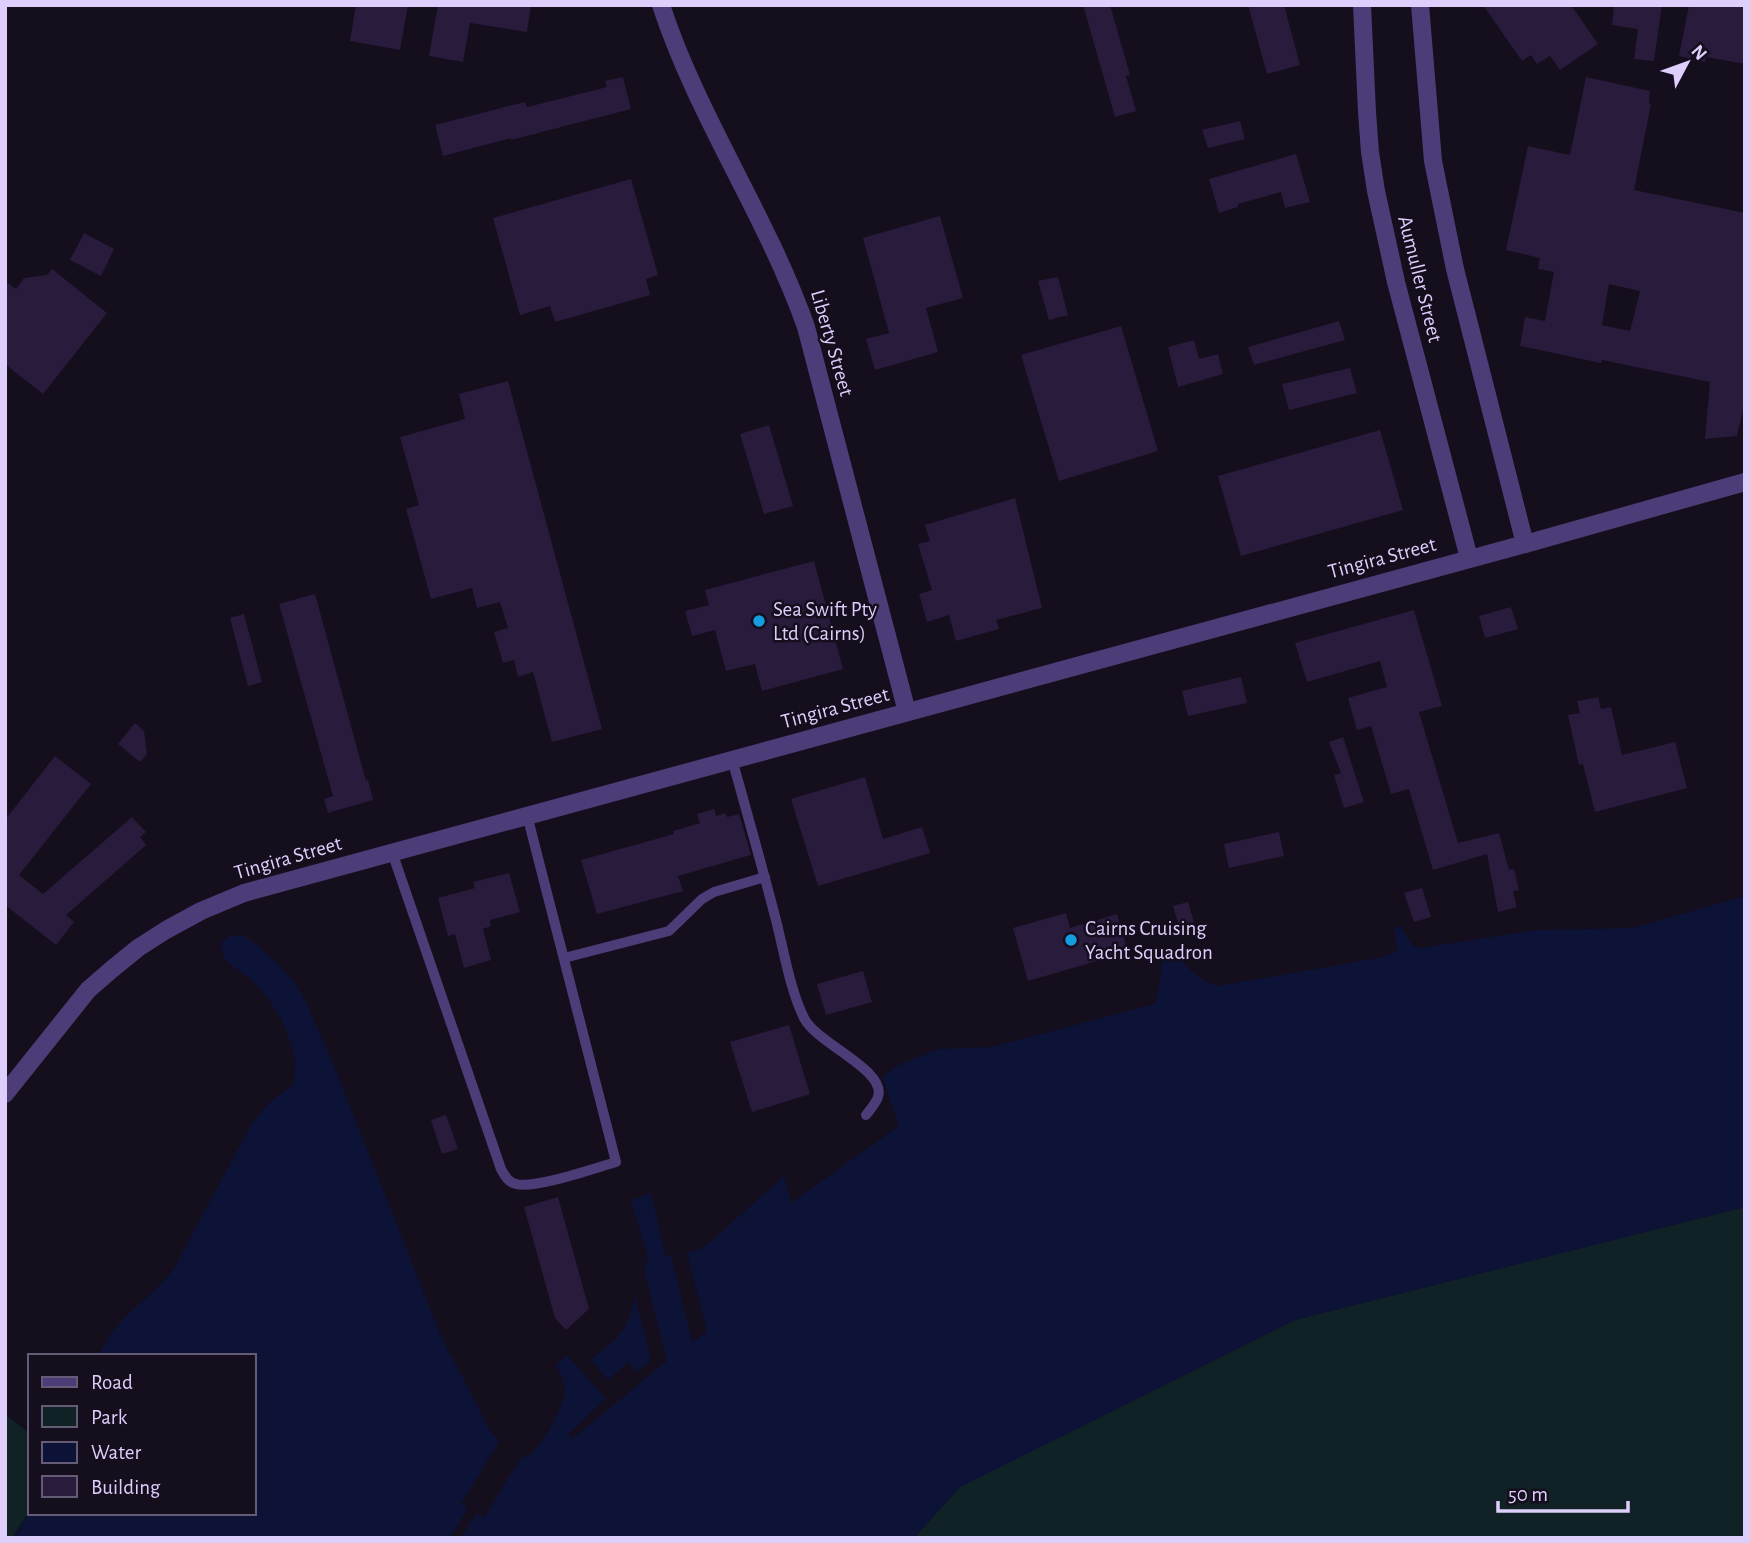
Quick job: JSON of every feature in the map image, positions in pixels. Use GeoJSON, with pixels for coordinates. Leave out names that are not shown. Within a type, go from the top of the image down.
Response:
{"type":"FeatureCollection","features":[{"type":"Feature","properties":{"kind":"street","name":"Liberty Street"},"geometry":{"type":"LineString","coordinates":[[661,5],[688,78],[788,278],[806,327],[907,712]]}},
{"type":"Feature","properties":{"kind":"street","name":"Aumuller Street"},"geometry":{"type":"LineString","coordinates":[[1362,5],[1370,152],[1376,191],[1396,282],[1469,558]]}},
{"type":"Feature","properties":{"kind":"street","name":"Aumuller Street"},"geometry":{"type":"LineString","coordinates":[[1420,5],[1437,184],[1455,269],[1525,544]]}},
{"type":"Feature","properties":{"kind":"street","name":"Tingira Street"},"geometry":{"type":"LineString","coordinates":[[5,1094],[88,990],[138,948],[166,930],[201,911],[244,893],[1745,482]]}},
{"type":"Feature","properties":{"kind":"lane"},"geometry":{"type":"LineString","coordinates":[[732,759],[804,1018],[817,1035],[876,1079],[878,1098],[866,1115]]}},
{"type":"Feature","properties":{"kind":"lane"},"geometry":{"type":"LineString","coordinates":[[392,852],[501,1169],[507,1180],[520,1185],[543,1183],[616,1162],[527,815]]}},
{"type":"Feature","properties":{"kind":"lane"},"geometry":{"type":"LineString","coordinates":[[564,958],[669,931],[702,899],[714,892],[765,877]]}},
{"type":"Feature","properties":{"kind":"green space"},"geometry":{"type":"Polygon","coordinates":[[[1745,1207],[1745,1538],[914,1538],[960,1487],[1295,1320],[1745,1207]]]}},
{"type":"Feature","properties":{"kind":"green space"},"geometry":{"type":"Polygon","coordinates":[[[5,1414],[28,1432],[28,1513],[12,1538],[5,1538],[5,1414]]]}},
{"type":"Feature","properties":{"kind":"water"},"geometry":{"type":"Polygon","coordinates":[[[1745,896],[1745,1207],[1295,1320],[960,1487],[914,1538],[13,1538],[28,1514],[256,1515],[256,1354],[99,1354],[111,1333],[173,1270],[252,1123],[271,1101],[293,1085],[295,1058],[288,1035],[268,998],[223,955],[222,941],[230,936],[242,935],[257,945],[295,983],[306,1002],[335,1068],[440,1334],[492,1434],[499,1441],[503,1435],[526,1449],[523,1457],[532,1453],[543,1439],[562,1402],[565,1388],[556,1365],[567,1355],[580,1369],[617,1338],[625,1327],[635,1296],[621,1241],[636,1238],[644,1268],[648,1258],[631,1200],[651,1193],[666,1257],[698,1250],[784,1176],[791,1203],[899,1126],[882,1077],[897,1066],[938,1049],[991,1047],[1155,1004],[1162,961],[1177,957],[1201,978],[1218,986],[1384,957],[1397,951],[1394,928],[1401,926],[1413,946],[1422,948],[1536,930],[1632,928],[1745,896]]]}},
{"type":"Feature","properties":{"kind":"pier"},"geometry":{"type":"Polygon","coordinates":[[[636,1238],[667,1361],[572,1439],[568,1434],[606,1399],[567,1355],[570,1352],[580,1364],[589,1358],[608,1380],[628,1362],[637,1372],[651,1360],[621,1241],[636,1238]]]}},
{"type":"Feature","properties":{"kind":"pier"},"geometry":{"type":"Polygon","coordinates":[[[687,1253],[707,1332],[692,1342],[671,1256],[687,1253]]]}},
{"type":"Feature","properties":{"kind":"pier"},"geometry":{"type":"Polygon","coordinates":[[[503,1435],[526,1449],[484,1518],[476,1513],[461,1538],[450,1538],[468,1508],[461,1504],[503,1435]]]}},
{"type":"Feature","properties":{"kind":"building"},"geometry":{"type":"Polygon","coordinates":[[[356,5],[408,5],[400,50],[350,41],[356,5]]]}},
{"type":"Feature","properties":{"kind":"building"},"geometry":{"type":"Polygon","coordinates":[[[438,5],[531,5],[527,32],[470,23],[463,62],[429,56],[438,5]]]}},
{"type":"Feature","properties":{"kind":"building"},"geometry":{"type":"Polygon","coordinates":[[[1083,5],[1110,5],[1130,75],[1126,76],[1136,111],[1115,117],[1083,5]]]}},
{"type":"Feature","properties":{"kind":"building"},"geometry":{"type":"Polygon","coordinates":[[[1248,5],[1284,5],[1300,65],[1267,74],[1248,5]]]}},
{"type":"Feature","properties":{"kind":"building"},"geometry":{"type":"Polygon","coordinates":[[[1483,5],[1571,5],[1598,44],[1560,70],[1550,56],[1537,64],[1531,55],[1522,61],[1483,5]]]}},
{"type":"Feature","properties":{"kind":"building"},"geometry":{"type":"Polygon","coordinates":[[[1614,5],[1662,5],[1654,61],[1634,59],[1638,29],[1612,25],[1614,5]]]}},
{"type":"Feature","properties":{"kind":"building"},"geometry":{"type":"Polygon","coordinates":[[[1689,5],[1745,5],[1745,64],[1706,57],[1705,62],[1679,56],[1689,5]]]}},
{"type":"Feature","properties":{"kind":"building"},"geometry":{"type":"Polygon","coordinates":[[[623,77],[631,109],[443,156],[435,125],[525,102],[527,107],[607,87],[605,81],[623,77]]]}},
{"type":"Feature","properties":{"kind":"building"},"geometry":{"type":"Polygon","coordinates":[[[1586,77],[1650,91],[1651,104],[1634,190],[1745,213],[1745,401],[1737,436],[1705,439],[1710,382],[1520,346],[1525,317],[1545,321],[1554,272],[1538,269],[1540,258],[1506,250],[1528,146],[1570,155],[1586,77]],[[1609,284],[1602,325],[1630,331],[1640,291],[1609,284]]]}},
{"type":"Feature","properties":{"kind":"building"},"geometry":{"type":"Polygon","coordinates":[[[1240,121],[1245,139],[1208,148],[1202,130],[1240,121]]]}},
{"type":"Feature","properties":{"kind":"building"},"geometry":{"type":"Polygon","coordinates":[[[1296,154],[1310,202],[1285,208],[1281,192],[1238,204],[1238,207],[1219,213],[1209,179],[1296,154]]]}},
{"type":"Feature","properties":{"kind":"building"},"geometry":{"type":"Polygon","coordinates":[[[631,179],[658,275],[646,279],[650,295],[555,322],[550,306],[520,315],[493,218],[631,179]]]}},
{"type":"Feature","properties":{"kind":"building"},"geometry":{"type":"Polygon","coordinates":[[[940,216],[963,298],[926,308],[938,352],[875,370],[866,339],[889,333],[863,238],[940,216]]]}},
{"type":"Feature","properties":{"kind":"building"},"geometry":{"type":"Polygon","coordinates":[[[84,233],[114,249],[101,276],[70,260],[84,233]]]}},
{"type":"Feature","properties":{"kind":"building"},"geometry":{"type":"Polygon","coordinates":[[[52,269],[107,313],[43,394],[5,364],[5,281],[16,289],[24,278],[47,275],[52,269]]]}},
{"type":"Feature","properties":{"kind":"building"},"geometry":{"type":"Polygon","coordinates":[[[1058,277],[1068,315],[1049,320],[1038,281],[1058,277]]]}},
{"type":"Feature","properties":{"kind":"building"},"geometry":{"type":"Polygon","coordinates":[[[1339,321],[1345,340],[1254,365],[1248,347],[1339,321]]]}},
{"type":"Feature","properties":{"kind":"building"},"geometry":{"type":"Polygon","coordinates":[[[1121,326],[1158,451],[1059,481],[1021,355],[1121,326]]]}},
{"type":"Feature","properties":{"kind":"building"},"geometry":{"type":"Polygon","coordinates":[[[1194,340],[1199,359],[1218,354],[1223,374],[1178,387],[1168,347],[1194,340]]]}},
{"type":"Feature","properties":{"kind":"building"},"geometry":{"type":"Polygon","coordinates":[[[1350,368],[1357,393],[1289,410],[1282,384],[1350,368]]]}},
{"type":"Feature","properties":{"kind":"building"},"geometry":{"type":"Polygon","coordinates":[[[508,381],[602,729],[552,742],[533,672],[518,677],[514,660],[503,663],[494,632],[508,628],[500,602],[477,608],[472,588],[431,599],[406,509],[419,505],[400,437],[465,419],[459,394],[508,381]]]}},
{"type":"Feature","properties":{"kind":"building"},"geometry":{"type":"Polygon","coordinates":[[[769,425],[793,506],[764,514],[740,434],[769,425]]]}},
{"type":"Feature","properties":{"kind":"building"},"geometry":{"type":"Polygon","coordinates":[[[1380,430],[1403,510],[1241,556],[1218,476],[1380,430]]]}},
{"type":"Feature","properties":{"kind":"building"},"geometry":{"type":"Polygon","coordinates":[[[1015,498],[1042,608],[996,620],[999,629],[956,641],[949,615],[927,622],[919,594],[932,590],[918,544],[930,541],[925,525],[1015,498]]]}},
{"type":"Feature","properties":{"kind":"building","name":"Sea Swift Pty Ltd (Cairns)"},"geometry":{"type":"Polygon","coordinates":[[[814,561],[843,669],[762,691],[755,664],[726,671],[715,630],[692,636],[685,611],[709,605],[705,590],[814,561]]]}},
{"type":"Feature","properties":{"kind":"building"},"geometry":{"type":"Polygon","coordinates":[[[315,594],[373,800],[328,813],[324,799],[333,796],[279,604],[315,594]]]}},
{"type":"Feature","properties":{"kind":"building"},"geometry":{"type":"Polygon","coordinates":[[[1511,607],[1518,629],[1485,638],[1479,616],[1511,607]]]}},
{"type":"Feature","properties":{"kind":"building"},"geometry":{"type":"Polygon","coordinates":[[[1414,610],[1442,706],[1419,712],[1458,843],[1499,833],[1509,870],[1514,869],[1519,890],[1513,891],[1517,907],[1498,912],[1487,854],[1433,870],[1409,789],[1391,794],[1371,726],[1357,730],[1348,698],[1387,687],[1380,661],[1307,682],[1295,643],[1414,610]]]}},
{"type":"Feature","properties":{"kind":"building"},"geometry":{"type":"Polygon","coordinates":[[[244,614],[262,682],[248,686],[230,618],[244,614]]]}},
{"type":"Feature","properties":{"kind":"building"},"geometry":{"type":"Polygon","coordinates":[[[1241,677],[1247,703],[1188,716],[1182,691],[1241,677]]]}},
{"type":"Feature","properties":{"kind":"building"},"geometry":{"type":"Polygon","coordinates":[[[1598,697],[1601,709],[1611,707],[1622,755],[1675,742],[1687,788],[1595,812],[1583,764],[1579,765],[1568,715],[1580,713],[1577,701],[1598,697]]]}},
{"type":"Feature","properties":{"kind":"building"},"geometry":{"type":"Polygon","coordinates":[[[135,723],[144,731],[147,754],[140,762],[118,744],[135,723]]]}},
{"type":"Feature","properties":{"kind":"building"},"geometry":{"type":"Polygon","coordinates":[[[1343,737],[1364,802],[1344,808],[1334,775],[1341,773],[1329,742],[1343,737]]]}},
{"type":"Feature","properties":{"kind":"building"},"geometry":{"type":"Polygon","coordinates":[[[55,756],[91,784],[19,875],[43,894],[132,817],[146,832],[140,837],[146,845],[66,915],[74,922],[56,945],[5,905],[5,820],[55,756]]]}},
{"type":"Feature","properties":{"kind":"building"},"geometry":{"type":"Polygon","coordinates":[[[865,777],[883,839],[922,827],[930,853],[818,886],[791,799],[865,777]]]}},
{"type":"Feature","properties":{"kind":"building"},"geometry":{"type":"Polygon","coordinates":[[[714,809],[716,816],[725,813],[727,817],[739,814],[751,855],[678,876],[683,891],[597,914],[581,860],[674,834],[673,831],[700,823],[697,814],[714,809]]]}},
{"type":"Feature","properties":{"kind":"building"},"geometry":{"type":"Polygon","coordinates":[[[1279,832],[1284,856],[1229,868],[1224,844],[1279,832]]]}},
{"type":"Feature","properties":{"kind":"building"},"geometry":{"type":"Polygon","coordinates":[[[509,873],[520,912],[490,920],[491,926],[483,929],[491,960],[464,968],[455,934],[448,936],[438,898],[475,888],[473,882],[509,873]]]}},
{"type":"Feature","properties":{"kind":"building"},"geometry":{"type":"Polygon","coordinates":[[[1422,888],[1431,917],[1414,922],[1404,893],[1422,888]]]}},
{"type":"Feature","properties":{"kind":"building"},"geometry":{"type":"Polygon","coordinates":[[[1188,902],[1194,922],[1179,926],[1173,906],[1188,902]]]}},
{"type":"Feature","properties":{"kind":"building","name":"Cairns Cruising Yacht Squadron"},"geometry":{"type":"Polygon","coordinates":[[[1066,913],[1070,928],[1117,914],[1128,952],[1028,981],[1013,928],[1066,913]]]}},
{"type":"Feature","properties":{"kind":"building"},"geometry":{"type":"Polygon","coordinates":[[[863,971],[872,1002],[826,1015],[817,984],[863,971]]]}},
{"type":"Feature","properties":{"kind":"building"},"geometry":{"type":"Polygon","coordinates":[[[789,1025],[810,1094],[752,1112],[730,1042],[789,1025]]]}},
{"type":"Feature","properties":{"kind":"building"},"geometry":{"type":"Polygon","coordinates":[[[446,1115],[458,1149],[442,1154],[431,1120],[446,1115]]]}},
{"type":"Feature","properties":{"kind":"building"},"geometry":{"type":"Polygon","coordinates":[[[558,1197],[589,1309],[566,1330],[555,1318],[524,1207],[558,1197]]]}},
{"type":"Feature","properties":{"kind":"place","name":"Sea Swift Pty Ltd (Cairns)"},"geometry":{"type":"Point","coordinates":[759,621]}},
{"type":"Feature","properties":{"kind":"place","name":"Cairns Cruising Yacht Squadron"},"geometry":{"type":"Point","coordinates":[1071,940]}}]}
